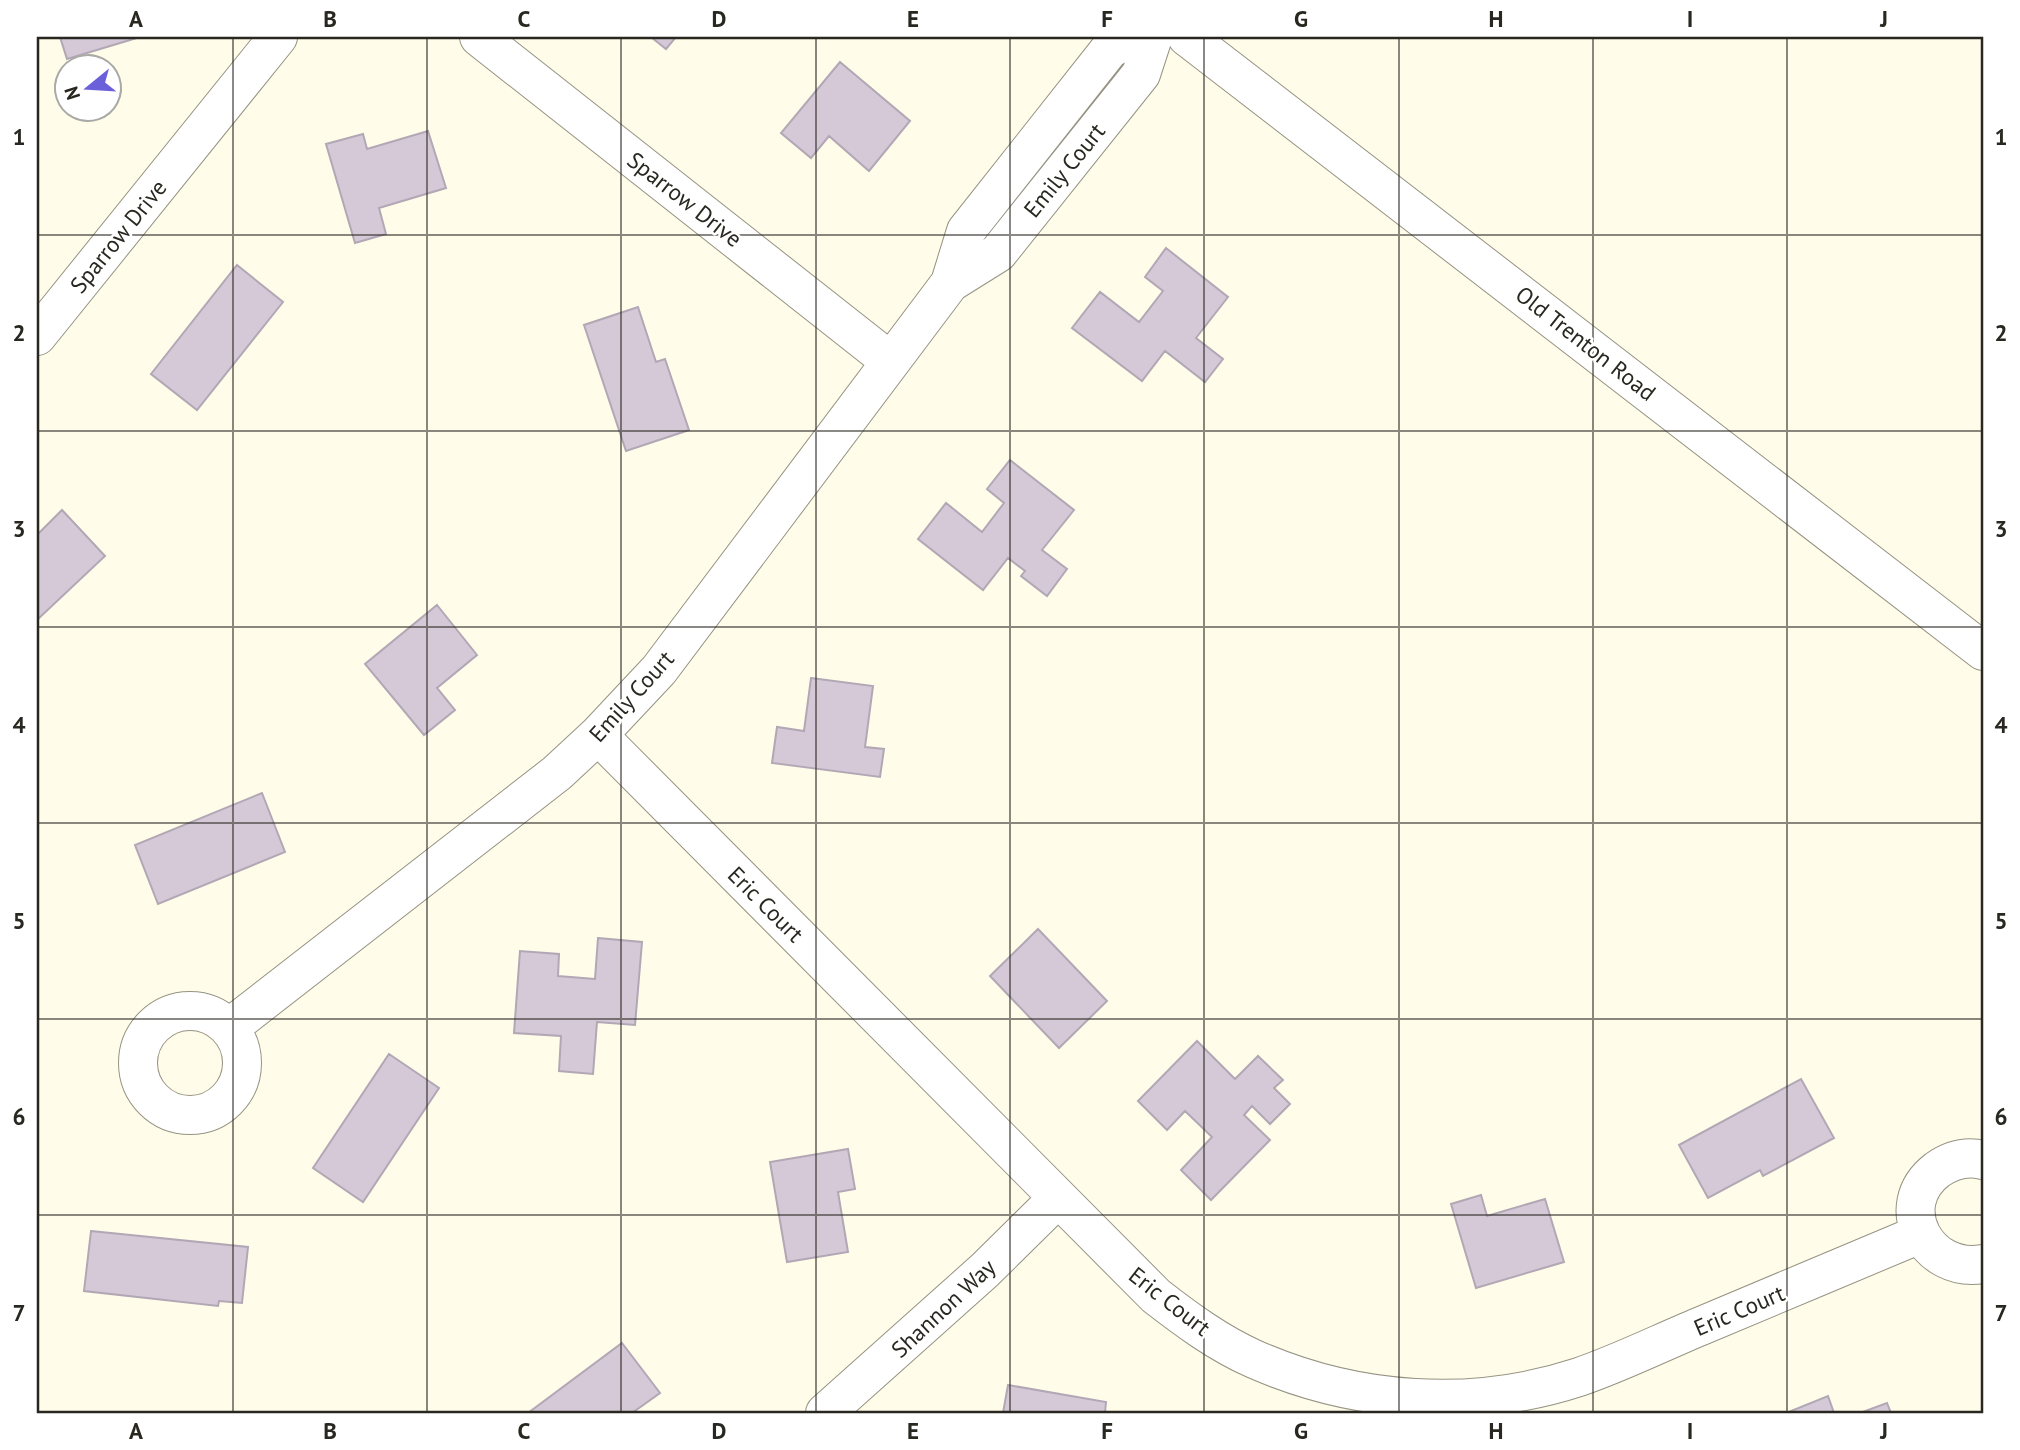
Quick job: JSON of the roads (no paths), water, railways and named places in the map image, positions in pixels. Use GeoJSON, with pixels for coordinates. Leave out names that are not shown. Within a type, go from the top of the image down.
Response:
{"type":"FeatureCollection","features":[{"type":"Feature","properties":{"kind":"street","name":"Sparrow Drive"},"geometry":{"type":"LineString","coordinates":[[37,336],[278,37]]}},
{"type":"Feature","properties":{"kind":"street","name":"Sparrow Drive"},"geometry":{"type":"LineString","coordinates":[[479,37],[890,361]]}},
{"type":"Feature","properties":{"kind":"street","name":"Emily Court"},"geometry":{"type":"LineString","coordinates":[[950,283],[966,231],[1109,50],[1128,37]]}},
{"type":"Feature","properties":{"kind":"street","name":"Emily Court"},"geometry":{"type":"LineString","coordinates":[[229,1028],[557,773],[598,735],[659,670],[950,283],[998,253],[1141,74],[1153,37]]}},
{"type":"Feature","properties":{"kind":"street","name":"Old Trenton Road"},"geometry":{"type":"LineString","coordinates":[[1187,37],[1983,651]]}},
{"type":"Feature","properties":{"kind":"street","name":"Eric Court"},"geometry":{"type":"LineString","coordinates":[[598,735],[1156,1296],[1199,1328],[1252,1358],[1309,1380],[1377,1395],[1445,1400],[1506,1394],[1579,1377],[1920,1234]]}},
{"type":"Feature","properties":{"kind":"street"},"geometry":{"type":"LineString","coordinates":[[1983,1160],[1970,1158],[1948,1163],[1928,1177],[1919,1194],[1916,1208],[1920,1234],[1935,1254],[1962,1266],[1983,1264]]}},
{"type":"Feature","properties":{"kind":"street","name":"Shannon Way"},"geometry":{"type":"LineString","coordinates":[[825,1413],[985,1270],[1057,1199]]}}]}
